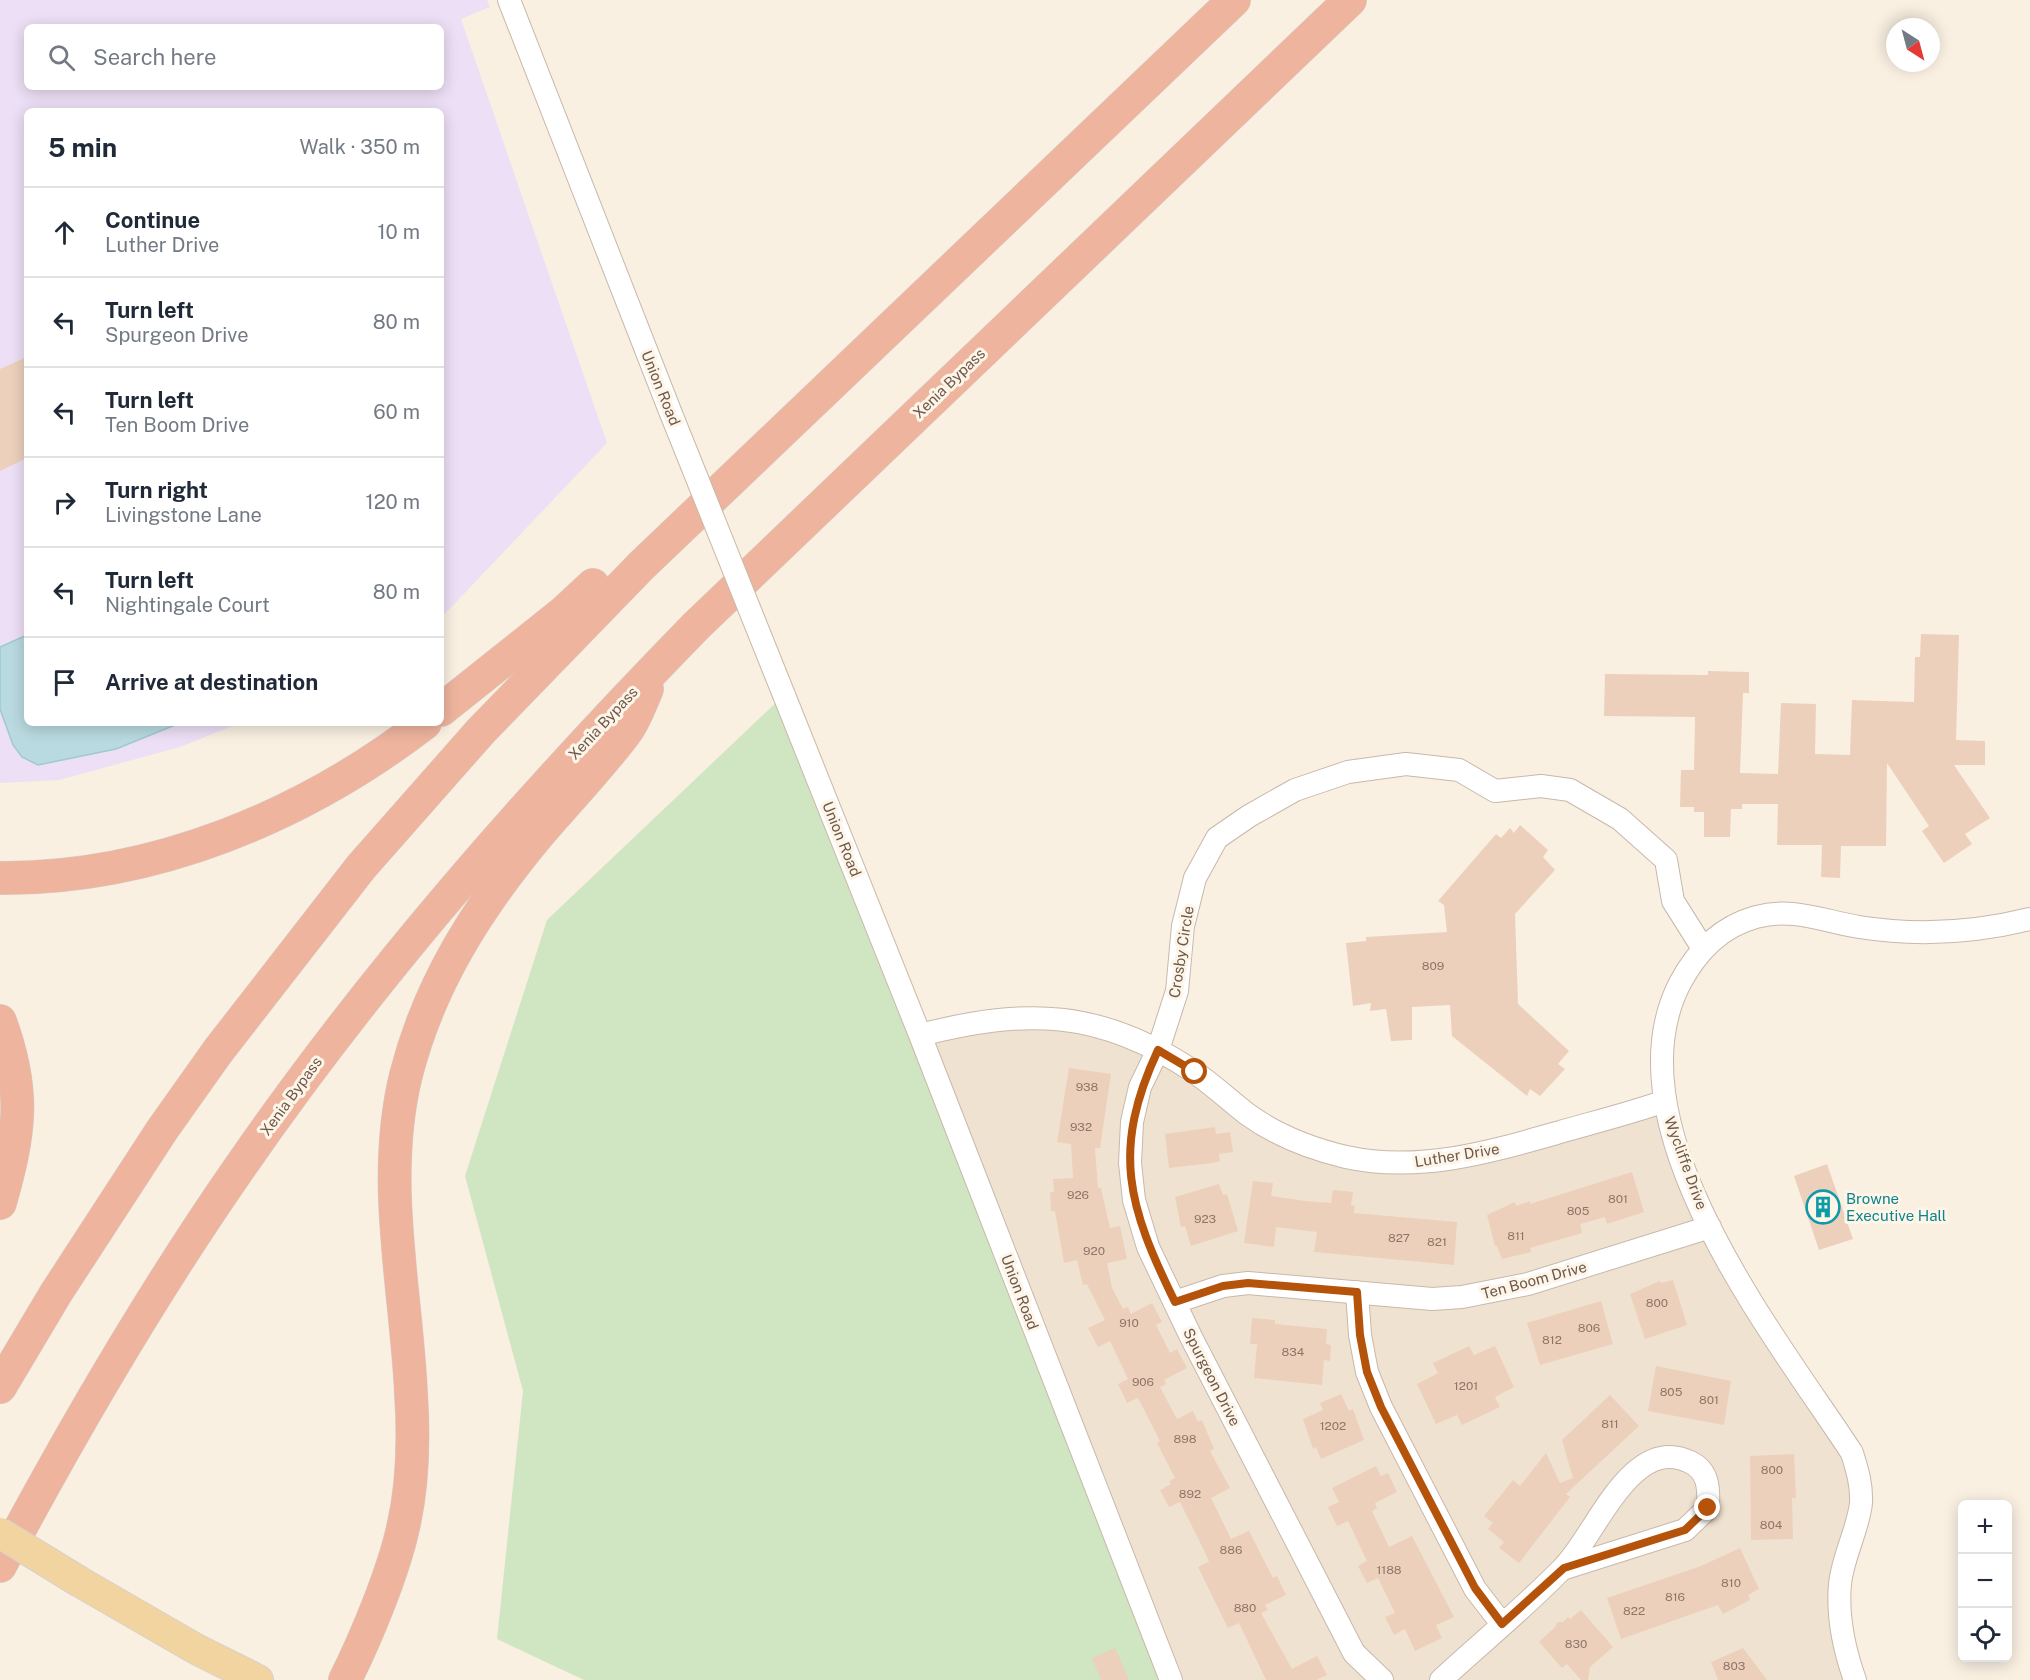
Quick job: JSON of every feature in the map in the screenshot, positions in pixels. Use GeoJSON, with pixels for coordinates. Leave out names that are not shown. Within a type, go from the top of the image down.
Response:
{"type":"FeatureCollection","features":[{"type":"Feature","properties":{"kind":"highway"},"geometry":{"type":"LineString","coordinates":[[0,1387],[56,1293],[162,1130],[218,1051],[339,895],[480,732],[641,566],[1234,0]]}},
{"type":"Feature","properties":{"kind":"highway","name":"Xenia Bypass"},"geometry":{"type":"LineString","coordinates":[[0,1566],[69,1436],[164,1282],[240,1167],[318,1058],[425,924],[506,828],[593,731],[659,664],[1350,0]]}},
{"type":"Feature","properties":{"kind":"highway"},"geometry":{"type":"LineString","coordinates":[[444,708],[555,619],[599,579],[641,566]]}},
{"type":"Feature","properties":{"kind":"highway"},"geometry":{"type":"LineString","coordinates":[[345,1680],[393,1560],[408,1498],[412,1452],[411,1394],[395,1193],[399,1119],[413,1049],[438,983],[483,908],[514,864],[628,730],[659,664]]}},
{"type":"Feature","properties":{"kind":"highway"},"geometry":{"type":"LineString","coordinates":[[0,878],[112,867],[208,842],[254,825],[321,792],[363,767],[420,726]]}},
{"type":"Feature","properties":{"kind":"highway"},"geometry":{"type":"LineString","coordinates":[[0,1021],[11,1051],[18,1083],[18,1119],[14,1152],[0,1203]]}},
{"type":"Feature","properties":{"kind":"main road"},"geometry":{"type":"LineString","coordinates":[[0,1533],[196,1649],[258,1680]]}},
{"type":"Feature","properties":{"kind":"street","name":"Union Road"},"geometry":{"type":"LineString","coordinates":[[509,0],[670,411],[920,1035],[1171,1680]]}},
{"type":"Feature","properties":{"kind":"street","name":"Crosby Circle"},"geometry":{"type":"LineString","coordinates":[[1158,1050],[1177,991],[1183,926],[1195,878],[1217,838],[1295,790],[1348,772],[1406,764],[1459,770],[1495,791],[1541,786],[1569,790],[1620,819],[1666,860],[1673,901],[1702,947]]}},
{"type":"Feature","properties":{"kind":"street","name":"Wycliffe Drive"},"geometry":{"type":"LineString","coordinates":[[1855,1680],[1842,1633],[1839,1605],[1842,1574],[1861,1504],[1860,1479],[1852,1453],[1742,1288],[1710,1227],[1687,1173],[1665,1101],[1662,1066],[1668,1015],[1676,991],[1702,947],[1739,923],[1777,914],[1807,914],[1857,926],[1908,932],[1952,932],[2030,919]]}},
{"type":"Feature","properties":{"kind":"street","name":"Luther Drive"},"geometry":{"type":"LineString","coordinates":[[920,1035],[972,1022],[1027,1017],[1085,1023],[1116,1032],[1158,1050],[1195,1072],[1248,1115],[1271,1129],[1321,1150],[1374,1162],[1423,1163],[1490,1152],[1665,1101]]}},
{"type":"Feature","properties":{"kind":"street","name":"Spurgeon Drive"},"geometry":{"type":"LineString","coordinates":[[1158,1050],[1136,1101],[1130,1163],[1140,1223],[1175,1302],[1354,1653],[1382,1680]]}},
{"type":"Feature","properties":{"kind":"street","name":"Ten Boom Drive"},"geometry":{"type":"LineString","coordinates":[[1175,1302],[1223,1286],[1248,1283],[1432,1299],[1488,1294],[1710,1227]]}},
{"type":"Feature","properties":{"kind":"street"},"geometry":{"type":"LineString","coordinates":[[1357,1292],[1360,1335],[1367,1372],[1381,1407],[1475,1588],[1502,1624]]}},
{"type":"Feature","properties":{"kind":"street"},"geometry":{"type":"LineString","coordinates":[[1442,1680],[1564,1568],[1622,1483],[1653,1459],[1680,1457],[1699,1466],[1709,1486],[1708,1508],[1685,1530],[1564,1568]]}},
{"type":"Feature","properties":{"kind":"shaded area"},"geometry":{"type":"Polygon","coordinates":[[[0,0],[487,0],[490,7],[461,19],[607,443],[444,615],[444,108],[24,108],[24,726],[232,726],[180,747],[59,780],[0,783],[0,0]]]}},
{"type":"Feature","properties":{"kind":"shaded area"},"geometry":{"type":"Polygon","coordinates":[[[972,1022],[1116,1032],[1271,1129],[1403,1164],[1665,1101],[1677,1145],[1860,1479],[1845,1557],[1855,1680],[1171,1680],[920,1035],[972,1022]]]}},
{"type":"Feature","properties":{"kind":"green space"},"geometry":{"type":"Polygon","coordinates":[[[784,695],[1172,1680],[584,1680],[497,1639],[523,1391],[465,1176],[547,920],[784,695]]]}},
{"type":"Feature","properties":{"kind":"water"},"geometry":{"type":"Polygon","coordinates":[[[24,636],[24,726],[173,726],[116,749],[38,765],[22,757],[13,745],[0,709],[0,647],[24,636]]]}},
{"type":"Feature","properties":{"kind":"building"},"geometry":{"type":"Polygon","coordinates":[[[24,358],[24,459],[0,471],[0,369],[24,358]]]}},
{"type":"Feature","properties":{"kind":"building"},"geometry":{"type":"Polygon","coordinates":[[[1921,634],[1959,635],[1956,740],[1985,741],[1985,765],[1954,765],[1990,818],[1965,834],[1972,844],[1944,863],[1922,831],[1929,826],[1887,763],[1886,846],[1841,846],[1840,878],[1821,877],[1822,845],[1777,845],[1778,804],[1742,804],[1742,809],[1731,809],[1730,837],[1704,837],[1704,812],[1694,812],[1694,807],[1680,807],[1681,770],[1694,770],[1695,717],[1604,716],[1605,674],[1708,675],[1708,671],[1749,672],[1749,693],[1743,693],[1740,773],[1778,774],[1781,703],[1816,704],[1815,754],[1850,755],[1852,700],[1914,702],[1915,657],[1920,657],[1921,634]]]}},
{"type":"Feature","properties":{"kind":"building"},"geometry":{"type":"Polygon","coordinates":[[[1520,825],[1548,850],[1543,857],[1555,870],[1515,914],[1518,1004],[1569,1051],[1558,1064],[1565,1069],[1540,1096],[1530,1089],[1527,1096],[1452,1036],[1450,1005],[1412,1007],[1412,1040],[1391,1041],[1386,1009],[1370,1011],[1371,1003],[1353,1006],[1346,943],[1366,941],[1366,937],[1447,932],[1444,905],[1438,901],[1496,834],[1501,838],[1510,828],[1514,833],[1520,825]]]}},
{"type":"Feature","properties":{"kind":"building"},"geometry":{"type":"Polygon","coordinates":[[[1069,1068],[1111,1074],[1100,1148],[1095,1148],[1098,1188],[1101,1188],[1110,1228],[1120,1226],[1127,1259],[1107,1263],[1112,1288],[1123,1309],[1128,1307],[1131,1314],[1152,1303],[1162,1322],[1156,1325],[1170,1353],[1177,1349],[1187,1368],[1164,1380],[1166,1384],[1160,1387],[1177,1419],[1193,1411],[1198,1422],[1202,1420],[1214,1449],[1210,1451],[1230,1488],[1211,1498],[1231,1539],[1249,1531],[1273,1578],[1277,1576],[1286,1595],[1265,1605],[1268,1610],[1261,1613],[1292,1669],[1317,1656],[1327,1675],[1316,1680],[1266,1680],[1239,1623],[1228,1628],[1198,1567],[1209,1561],[1197,1536],[1180,1502],[1169,1507],[1160,1490],[1171,1484],[1169,1481],[1175,1478],[1157,1443],[1160,1441],[1138,1398],[1127,1403],[1118,1384],[1128,1379],[1110,1341],[1098,1347],[1088,1328],[1105,1320],[1087,1284],[1083,1285],[1077,1260],[1064,1263],[1055,1211],[1051,1211],[1050,1192],[1054,1192],[1053,1179],[1073,1178],[1071,1144],[1057,1142],[1069,1068]]]}},
{"type":"Feature","properties":{"kind":"building"},"geometry":{"type":"Polygon","coordinates":[[[1215,1127],[1216,1134],[1230,1132],[1233,1152],[1219,1154],[1220,1161],[1212,1163],[1169,1168],[1165,1134],[1215,1127]]]}},
{"type":"Feature","properties":{"kind":"building","name":"Browne Executive Hall"},"geometry":{"type":"Polygon","coordinates":[[[1827,1164],[1853,1239],[1819,1250],[1794,1176],[1827,1164]]]}},
{"type":"Feature","properties":{"kind":"building"},"geometry":{"type":"Polygon","coordinates":[[[1632,1172],[1644,1212],[1607,1224],[1605,1217],[1580,1224],[1582,1233],[1530,1248],[1531,1252],[1502,1259],[1495,1246],[1487,1215],[1515,1202],[1516,1206],[1530,1201],[1530,1204],[1632,1172]]]}},
{"type":"Feature","properties":{"kind":"building"},"geometry":{"type":"Polygon","coordinates":[[[1253,1181],[1273,1183],[1271,1196],[1305,1201],[1331,1203],[1333,1190],[1353,1192],[1351,1205],[1355,1206],[1354,1213],[1457,1222],[1454,1265],[1314,1252],[1317,1232],[1276,1227],[1274,1247],[1244,1243],[1253,1181]]]}},
{"type":"Feature","properties":{"kind":"building"},"geometry":{"type":"Polygon","coordinates":[[[1219,1184],[1223,1195],[1227,1194],[1238,1231],[1191,1246],[1185,1226],[1181,1227],[1175,1197],[1219,1184]]]}},
{"type":"Feature","properties":{"kind":"building"},"geometry":{"type":"Polygon","coordinates":[[[1673,1280],[1687,1325],[1645,1339],[1630,1294],[1660,1281],[1661,1283],[1673,1280]]]}},
{"type":"Feature","properties":{"kind":"building"},"geometry":{"type":"Polygon","coordinates":[[[1601,1301],[1613,1344],[1540,1365],[1527,1323],[1601,1301]]]}},
{"type":"Feature","properties":{"kind":"building"},"geometry":{"type":"Polygon","coordinates":[[[1252,1318],[1275,1320],[1275,1324],[1327,1329],[1326,1344],[1331,1345],[1330,1361],[1324,1360],[1322,1385],[1254,1378],[1257,1344],[1250,1344],[1252,1318]]]}},
{"type":"Feature","properties":{"kind":"building"},"geometry":{"type":"Polygon","coordinates":[[[1469,1346],[1474,1355],[1495,1346],[1514,1387],[1495,1397],[1500,1407],[1462,1425],[1457,1415],[1436,1424],[1417,1384],[1438,1373],[1433,1363],[1469,1346]]]}},
{"type":"Feature","properties":{"kind":"building"},"geometry":{"type":"Polygon","coordinates":[[[1656,1366],[1731,1381],[1724,1425],[1648,1411],[1656,1366]]]}},
{"type":"Feature","properties":{"kind":"building"},"geometry":{"type":"Polygon","coordinates":[[[1341,1394],[1349,1411],[1353,1409],[1364,1440],[1321,1459],[1316,1447],[1313,1449],[1303,1419],[1323,1410],[1320,1403],[1341,1394]]]}},
{"type":"Feature","properties":{"kind":"building"},"geometry":{"type":"Polygon","coordinates":[[[1610,1395],[1639,1426],[1566,1494],[1570,1497],[1519,1563],[1499,1548],[1504,1542],[1488,1529],[1493,1523],[1484,1516],[1513,1480],[1520,1486],[1546,1453],[1560,1483],[1573,1478],[1562,1440],[1610,1395]]]}},
{"type":"Feature","properties":{"kind":"building"},"geometry":{"type":"Polygon","coordinates":[[[1794,1454],[1796,1498],[1792,1498],[1793,1539],[1751,1540],[1750,1456],[1794,1454]]]}},
{"type":"Feature","properties":{"kind":"building"},"geometry":{"type":"Polygon","coordinates":[[[1376,1466],[1381,1476],[1388,1473],[1397,1492],[1375,1503],[1377,1508],[1372,1511],[1389,1547],[1412,1536],[1454,1617],[1436,1625],[1442,1638],[1415,1651],[1405,1629],[1394,1635],[1385,1617],[1395,1613],[1378,1578],[1367,1583],[1358,1566],[1367,1561],[1348,1521],[1337,1526],[1328,1507],[1339,1502],[1332,1488],[1376,1466]]]}},
{"type":"Feature","properties":{"kind":"building"},"geometry":{"type":"Polygon","coordinates":[[[1740,1548],[1759,1589],[1748,1595],[1750,1600],[1723,1614],[1718,1605],[1621,1639],[1607,1598],[1701,1566],[1740,1548]]]}},
{"type":"Feature","properties":{"kind":"building"},"geometry":{"type":"Polygon","coordinates":[[[1581,1610],[1613,1647],[1590,1667],[1588,1680],[1581,1680],[1567,1664],[1562,1668],[1539,1642],[1556,1626],[1557,1622],[1563,1622],[1568,1617],[1570,1619],[1581,1610]]]}},
{"type":"Feature","properties":{"kind":"building"},"geometry":{"type":"Polygon","coordinates":[[[1115,1648],[1129,1680],[1101,1680],[1092,1658],[1115,1648]]]}},
{"type":"Feature","properties":{"kind":"building"},"geometry":{"type":"Polygon","coordinates":[[[1743,1648],[1767,1680],[1718,1680],[1711,1662],[1743,1648]]]}},
{"type":"Feature","properties":{"kind":"place","name":"Browne Executive Hall"},"geometry":{"type":"Point","coordinates":[1823,1207]}},
{"type":"Feature","properties":{"kind":"route"},"geometry":{"type":"LineString","coordinates":[[1195,1072],[1158,1050],[1140,1087],[1132,1122],[1130,1144],[1134,1200],[1140,1223],[1148,1247],[1175,1302],[1223,1286],[1248,1283],[1284,1284],[1357,1292],[1360,1335],[1367,1372],[1381,1407],[1475,1588],[1502,1624],[1564,1568],[1685,1530],[1708,1508]]}}]}
